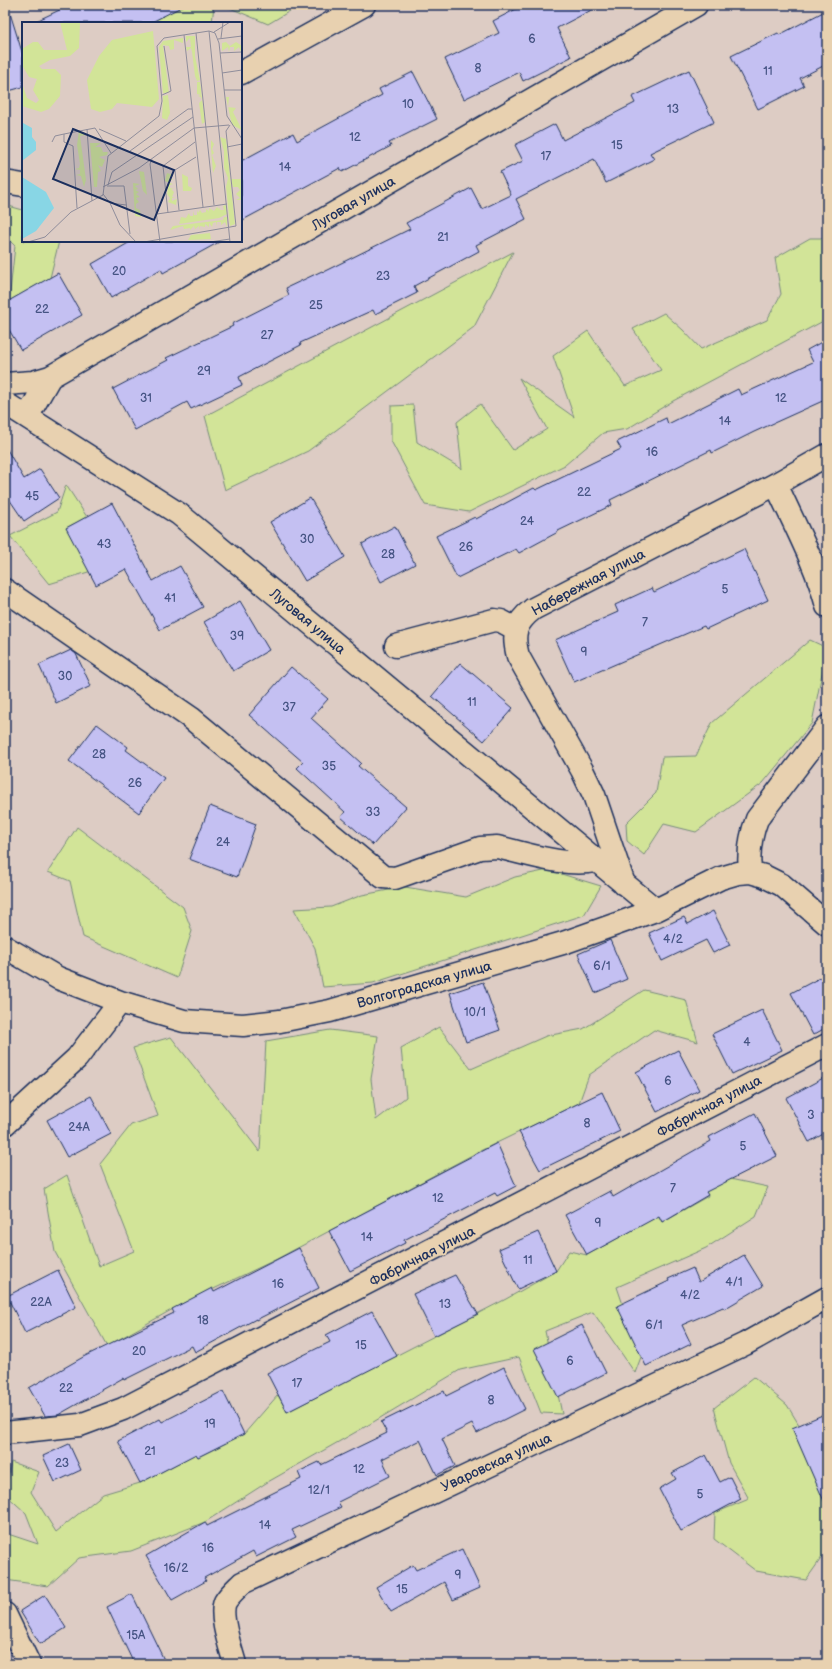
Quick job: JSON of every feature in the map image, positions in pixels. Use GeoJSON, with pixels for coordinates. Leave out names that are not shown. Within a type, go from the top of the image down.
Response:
{"type":"FeatureCollection","features":[{"type":"Feature","properties":{"kind":"street"},"geometry":{"type":"LineString","coordinates":[[242,72],[364,5]]}},
{"type":"Feature","properties":{"kind":"street","name":"Луговая улица"},"geometry":{"type":"LineString","coordinates":[[5,384],[33,382],[50,377],[696,5]]}},
{"type":"Feature","properties":{"kind":"street"},"geometry":{"type":"LineString","coordinates":[[5,182],[22,185]]}},
{"type":"Feature","properties":{"kind":"street"},"geometry":{"type":"LineString","coordinates":[[27,417],[50,377]]}},
{"type":"Feature","properties":{"kind":"street","name":"Луговая улица"},"geometry":{"type":"LineString","coordinates":[[5,403],[179,514],[656,910]]}},
{"type":"Feature","properties":{"kind":"street","name":"Набережная улица"},"geometry":{"type":"LineString","coordinates":[[516,629],[522,618],[533,609],[776,484],[827,455]]}},
{"type":"Feature","properties":{"kind":"street"},"geometry":{"type":"LineString","coordinates":[[776,484],[808,554],[827,606]]}},
{"type":"Feature","properties":{"kind":"street"},"geometry":{"type":"LineString","coordinates":[[5,590],[190,718],[383,877],[395,878],[480,848],[489,847],[498,847],[565,862],[583,864],[596,861]]}},
{"type":"Feature","properties":{"kind":"street"},"geometry":{"type":"LineString","coordinates":[[396,646],[494,620],[501,621],[516,629],[514,643],[518,656],[582,770],[594,795],[624,884]]}},
{"type":"Feature","properties":{"kind":"street"},"geometry":{"type":"LineString","coordinates":[[750,872],[748,851],[751,832],[757,819],[827,727]]}},
{"type":"Feature","properties":{"kind":"street","name":"Волгоградская улица"},"geometry":{"type":"LineString","coordinates":[[5,947],[58,978],[120,1002],[184,1021],[243,1025],[280,1021],[330,1011],[563,943],[656,910],[721,878],[738,874],[750,872],[764,876],[782,885],[827,924]]}},
{"type":"Feature","properties":{"kind":"street"},"geometry":{"type":"LineString","coordinates":[[5,1124],[77,1058],[94,1038],[120,1002]]}},
{"type":"Feature","properties":{"kind":"street","name":"Фабричная улица"},"geometry":{"type":"LineString","coordinates":[[5,1432],[80,1425],[123,1410],[827,1045]]}},
{"type":"Feature","properties":{"kind":"street","name":"Уваровская улица"},"geometry":{"type":"LineString","coordinates":[[235,1664],[226,1628],[225,1604],[232,1592],[242,1583],[745,1344],[827,1298]]}},
{"type":"Feature","properties":{"kind":"street"},"geometry":{"type":"LineString","coordinates":[[5,1614],[29,1664]]}},
{"type":"Feature","properties":{"kind":"green space"},"geometry":{"type":"Polygon","coordinates":[[[160,5],[214,5],[212,22],[152,22],[165,15],[160,5]]]}},
{"type":"Feature","properties":{"kind":"green space"},"geometry":{"type":"Polygon","coordinates":[[[223,5],[300,5],[268,24],[223,5]]]}},
{"type":"Feature","properties":{"kind":"green space"},"geometry":{"type":"Polygon","coordinates":[[[5,205],[22,210],[22,242],[59,242],[50,278],[9,301],[15,246],[5,236],[5,205]]]}},
{"type":"Feature","properties":{"kind":"green space"},"geometry":{"type":"Polygon","coordinates":[[[810,238],[827,238],[827,319],[673,401],[627,429],[603,433],[565,465],[469,512],[425,505],[391,441],[391,406],[413,405],[417,442],[462,469],[457,422],[480,404],[513,450],[547,429],[519,378],[574,417],[553,356],[588,331],[625,386],[661,370],[633,329],[664,313],[701,349],[767,320],[781,294],[775,258],[810,238]]]}},
{"type":"Feature","properties":{"kind":"green space"},"geometry":{"type":"Polygon","coordinates":[[[513,252],[474,327],[308,451],[225,490],[205,416],[513,252]]]}},
{"type":"Feature","properties":{"kind":"green space"},"geometry":{"type":"Polygon","coordinates":[[[66,485],[87,517],[66,528],[98,569],[49,584],[10,536],[57,512],[66,485]]]}},
{"type":"Feature","properties":{"kind":"green space"},"geometry":{"type":"Polygon","coordinates":[[[810,640],[827,648],[812,723],[763,783],[696,832],[664,824],[644,855],[627,841],[626,823],[656,793],[662,757],[696,756],[712,723],[810,640]]]}},
{"type":"Feature","properties":{"kind":"green space"},"geometry":{"type":"Polygon","coordinates":[[[77,827],[183,907],[192,931],[177,978],[83,937],[70,881],[48,872],[77,827]]]}},
{"type":"Feature","properties":{"kind":"green space"},"geometry":{"type":"Polygon","coordinates":[[[548,870],[601,886],[584,915],[373,983],[323,987],[315,948],[294,909],[331,907],[362,895],[405,887],[466,897],[515,877],[548,870]]]}},
{"type":"Feature","properties":{"kind":"green space"},"geometry":{"type":"Polygon","coordinates":[[[644,990],[686,1000],[698,1042],[654,1030],[589,1075],[579,1103],[476,1153],[275,1260],[182,1304],[107,1346],[55,1252],[44,1189],[67,1175],[99,1266],[134,1251],[100,1164],[131,1125],[158,1116],[133,1048],[171,1037],[260,1152],[266,1041],[330,1030],[378,1036],[371,1079],[376,1120],[406,1097],[401,1048],[439,1027],[471,1069],[546,1036],[583,1029],[644,990]]]}},
{"type":"Feature","properties":{"kind":"green space"},"geometry":{"type":"Polygon","coordinates":[[[697,1175],[730,1179],[768,1187],[756,1216],[706,1248],[617,1287],[641,1357],[635,1373],[593,1312],[545,1331],[562,1414],[541,1413],[519,1357],[460,1370],[370,1424],[266,1483],[205,1522],[131,1551],[79,1558],[48,1586],[5,1580],[5,1533],[38,1544],[26,1513],[5,1494],[11,1462],[39,1472],[31,1492],[56,1532],[103,1494],[140,1483],[182,1461],[193,1447],[198,1457],[244,1434],[278,1395],[287,1412],[506,1299],[556,1271],[569,1251],[587,1255],[631,1231],[637,1221],[646,1193],[662,1222],[708,1196],[697,1175]]]}},
{"type":"Feature","properties":{"kind":"green space"},"geometry":{"type":"Polygon","coordinates":[[[754,1377],[787,1405],[827,1471],[827,1550],[806,1580],[756,1571],[714,1539],[715,1513],[749,1499],[729,1463],[714,1408],[754,1377]]]}},
{"type":"Feature","properties":{"kind":"building"},"geometry":{"type":"Polygon","coordinates":[[[70,5],[185,5],[152,22],[34,22],[70,5]]]}},
{"type":"Feature","properties":{"kind":"building"},"geometry":{"type":"Polygon","coordinates":[[[524,5],[601,5],[557,28],[571,57],[523,81],[519,72],[464,99],[445,59],[499,33],[493,21],[524,5]]]}},
{"type":"Feature","properties":{"kind":"building"},"geometry":{"type":"Polygon","coordinates":[[[9,10],[22,52],[22,87],[5,92],[5,11],[9,10]]]}},
{"type":"Feature","properties":{"kind":"building"},"geometry":{"type":"Polygon","coordinates":[[[827,10],[827,64],[800,78],[804,86],[758,109],[731,56],[778,33],[779,35],[827,10]]]}},
{"type":"Feature","properties":{"kind":"building"},"geometry":{"type":"Polygon","coordinates":[[[689,70],[714,122],[650,153],[654,159],[606,183],[594,159],[516,199],[526,219],[476,245],[479,251],[414,286],[417,293],[375,314],[373,310],[300,343],[301,345],[239,377],[242,385],[191,409],[187,402],[135,430],[113,389],[168,360],[166,358],[233,326],[232,324],[289,295],[286,288],[322,271],[323,272],[410,229],[406,223],[471,188],[482,209],[511,195],[500,172],[523,161],[515,145],[555,124],[563,140],[635,103],[632,97],[689,70]]]}},
{"type":"Feature","properties":{"kind":"building"},"geometry":{"type":"Polygon","coordinates":[[[413,72],[437,119],[389,143],[391,146],[342,172],[340,168],[242,220],[242,160],[293,133],[297,141],[382,95],[379,89],[413,72]]]}},
{"type":"Feature","properties":{"kind":"building"},"geometry":{"type":"Polygon","coordinates":[[[130,242],[219,242],[163,273],[161,269],[111,298],[92,264],[130,242]]]}},
{"type":"Feature","properties":{"kind":"building"},"geometry":{"type":"Polygon","coordinates":[[[58,273],[82,315],[21,350],[5,323],[5,303],[58,273]]]}},
{"type":"Feature","properties":{"kind":"building"},"geometry":{"type":"Polygon","coordinates":[[[827,339],[827,399],[712,453],[711,450],[610,500],[612,505],[558,531],[519,553],[516,549],[457,578],[436,536],[475,517],[476,519],[534,488],[536,490],[621,449],[617,442],[666,418],[668,424],[738,389],[741,395],[813,362],[807,350],[827,339]]]}},
{"type":"Feature","properties":{"kind":"building"},"geometry":{"type":"Polygon","coordinates":[[[5,446],[24,479],[40,469],[59,498],[24,521],[5,493],[5,446]]]}},
{"type":"Feature","properties":{"kind":"building"},"geometry":{"type":"Polygon","coordinates":[[[310,498],[345,557],[305,581],[270,522],[310,498]]]}},
{"type":"Feature","properties":{"kind":"building"},"geometry":{"type":"Polygon","coordinates":[[[112,503],[153,581],[180,566],[203,607],[160,630],[126,569],[96,585],[66,528],[112,503]]]}},
{"type":"Feature","properties":{"kind":"building"},"geometry":{"type":"Polygon","coordinates":[[[395,526],[415,564],[381,582],[362,544],[395,526]]]}},
{"type":"Feature","properties":{"kind":"building"},"geometry":{"type":"Polygon","coordinates":[[[744,549],[768,600],[706,629],[704,626],[574,682],[555,640],[618,612],[615,605],[652,588],[654,592],[744,549]]]}},
{"type":"Feature","properties":{"kind":"building"},"geometry":{"type":"Polygon","coordinates":[[[240,601],[269,650],[233,671],[204,622],[240,601]]]}},
{"type":"Feature","properties":{"kind":"building"},"geometry":{"type":"Polygon","coordinates":[[[71,650],[76,654],[91,686],[56,703],[39,665],[71,650]]]}},
{"type":"Feature","properties":{"kind":"building"},"geometry":{"type":"Polygon","coordinates":[[[460,663],[513,708],[484,741],[432,696],[460,663]]]}},
{"type":"Feature","properties":{"kind":"building"},"geometry":{"type":"Polygon","coordinates":[[[291,667],[328,699],[311,718],[361,763],[358,766],[406,807],[373,845],[341,817],[345,812],[297,768],[303,762],[249,715],[291,667]]]}},
{"type":"Feature","properties":{"kind":"building"},"geometry":{"type":"Polygon","coordinates":[[[97,724],[128,747],[126,750],[164,778],[139,813],[69,761],[97,724]]]}},
{"type":"Feature","properties":{"kind":"building"},"geometry":{"type":"Polygon","coordinates":[[[210,806],[256,824],[237,877],[189,859],[210,806]]]}},
{"type":"Feature","properties":{"kind":"building"},"geometry":{"type":"Polygon","coordinates":[[[713,911],[730,945],[713,953],[706,940],[662,961],[649,933],[684,917],[688,924],[713,911]]]}},
{"type":"Feature","properties":{"kind":"building"},"geometry":{"type":"Polygon","coordinates":[[[610,940],[627,979],[595,993],[578,954],[610,940]]]}},
{"type":"Feature","properties":{"kind":"building"},"geometry":{"type":"Polygon","coordinates":[[[827,974],[827,1027],[813,1035],[791,993],[827,974]]]}},
{"type":"Feature","properties":{"kind":"building"},"geometry":{"type":"Polygon","coordinates":[[[483,982],[500,1030],[466,1042],[450,993],[483,982]]]}},
{"type":"Feature","properties":{"kind":"building"},"geometry":{"type":"Polygon","coordinates":[[[762,1010],[782,1050],[732,1074],[712,1034],[762,1010]]]}},
{"type":"Feature","properties":{"kind":"building"},"geometry":{"type":"Polygon","coordinates":[[[678,1050],[699,1090],[657,1112],[636,1072],[678,1050]]]}},
{"type":"Feature","properties":{"kind":"building"},"geometry":{"type":"Polygon","coordinates":[[[827,1076],[827,1132],[809,1142],[786,1098],[827,1076]]]}},
{"type":"Feature","properties":{"kind":"building"},"geometry":{"type":"Polygon","coordinates":[[[602,1092],[620,1131],[540,1170],[519,1132],[602,1092]]]}},
{"type":"Feature","properties":{"kind":"building"},"geometry":{"type":"Polygon","coordinates":[[[91,1096],[111,1134],[67,1157],[47,1120],[91,1096]]]}},
{"type":"Feature","properties":{"kind":"building"},"geometry":{"type":"Polygon","coordinates":[[[755,1113],[777,1156],[706,1192],[708,1195],[662,1222],[659,1216],[587,1255],[565,1215],[610,1191],[613,1197],[711,1141],[709,1137],[755,1113]]]}},
{"type":"Feature","properties":{"kind":"building"},"geometry":{"type":"Polygon","coordinates":[[[497,1143],[516,1186],[497,1196],[495,1193],[404,1240],[405,1243],[350,1271],[329,1231],[497,1143]]]}},
{"type":"Feature","properties":{"kind":"building"},"geometry":{"type":"Polygon","coordinates":[[[538,1232],[556,1271],[518,1289],[499,1249],[538,1232]]]}},
{"type":"Feature","properties":{"kind":"building"},"geometry":{"type":"Polygon","coordinates":[[[299,1248],[319,1288],[256,1319],[195,1352],[192,1346],[124,1380],[123,1378],[58,1415],[45,1416],[29,1388],[85,1356],[174,1313],[172,1309],[212,1288],[214,1292],[299,1248]]]}},
{"type":"Feature","properties":{"kind":"building"},"geometry":{"type":"Polygon","coordinates":[[[744,1255],[763,1286],[724,1309],[723,1307],[682,1325],[691,1344],[646,1366],[617,1306],[669,1281],[668,1279],[693,1268],[699,1282],[744,1255]]]}},
{"type":"Feature","properties":{"kind":"building"},"geometry":{"type":"Polygon","coordinates":[[[58,1270],[76,1307],[25,1333],[7,1296],[58,1270]]]}},
{"type":"Feature","properties":{"kind":"building"},"geometry":{"type":"Polygon","coordinates":[[[455,1275],[478,1314],[434,1336],[413,1294],[455,1275]]]}},
{"type":"Feature","properties":{"kind":"building"},"geometry":{"type":"Polygon","coordinates":[[[372,1311],[397,1356],[287,1412],[267,1373],[330,1342],[326,1335],[372,1311]]]}},
{"type":"Feature","properties":{"kind":"building"},"geometry":{"type":"Polygon","coordinates":[[[582,1325],[606,1373],[558,1397],[534,1349],[582,1325]]]}},
{"type":"Feature","properties":{"kind":"building"},"geometry":{"type":"Polygon","coordinates":[[[504,1367],[525,1409],[477,1433],[472,1424],[442,1439],[455,1466],[437,1475],[420,1440],[382,1459],[390,1476],[338,1502],[341,1507],[292,1530],[296,1537],[256,1557],[253,1551],[204,1578],[206,1581],[172,1600],[146,1556],[205,1522],[207,1526],[301,1479],[298,1472],[319,1462],[321,1465],[387,1433],[381,1422],[444,1391],[446,1396],[504,1367]]]}},
{"type":"Feature","properties":{"kind":"building"},"geometry":{"type":"Polygon","coordinates":[[[223,1391],[244,1434],[198,1457],[196,1454],[140,1483],[118,1441],[160,1419],[162,1422],[223,1391]]]}},
{"type":"Feature","properties":{"kind":"building"},"geometry":{"type":"Polygon","coordinates":[[[827,1413],[827,1508],[792,1428],[827,1413]]]}},
{"type":"Feature","properties":{"kind":"building"},"geometry":{"type":"Polygon","coordinates":[[[69,1444],[81,1470],[55,1482],[43,1456],[69,1444]]]}},
{"type":"Feature","properties":{"kind":"building"},"geometry":{"type":"Polygon","coordinates":[[[706,1455],[720,1482],[730,1477],[741,1499],[681,1531],[659,1489],[676,1479],[672,1473],[706,1455]]]}},
{"type":"Feature","properties":{"kind":"building"},"geometry":{"type":"Polygon","coordinates":[[[462,1549],[480,1588],[453,1600],[444,1582],[391,1612],[376,1587],[413,1565],[416,1570],[462,1549]]]}},
{"type":"Feature","properties":{"kind":"building"},"geometry":{"type":"Polygon","coordinates":[[[132,1594],[166,1664],[134,1664],[107,1607],[132,1594]]]}},
{"type":"Feature","properties":{"kind":"building"},"geometry":{"type":"Polygon","coordinates":[[[45,1595],[66,1628],[40,1644],[20,1611],[45,1595]]]}}]}
